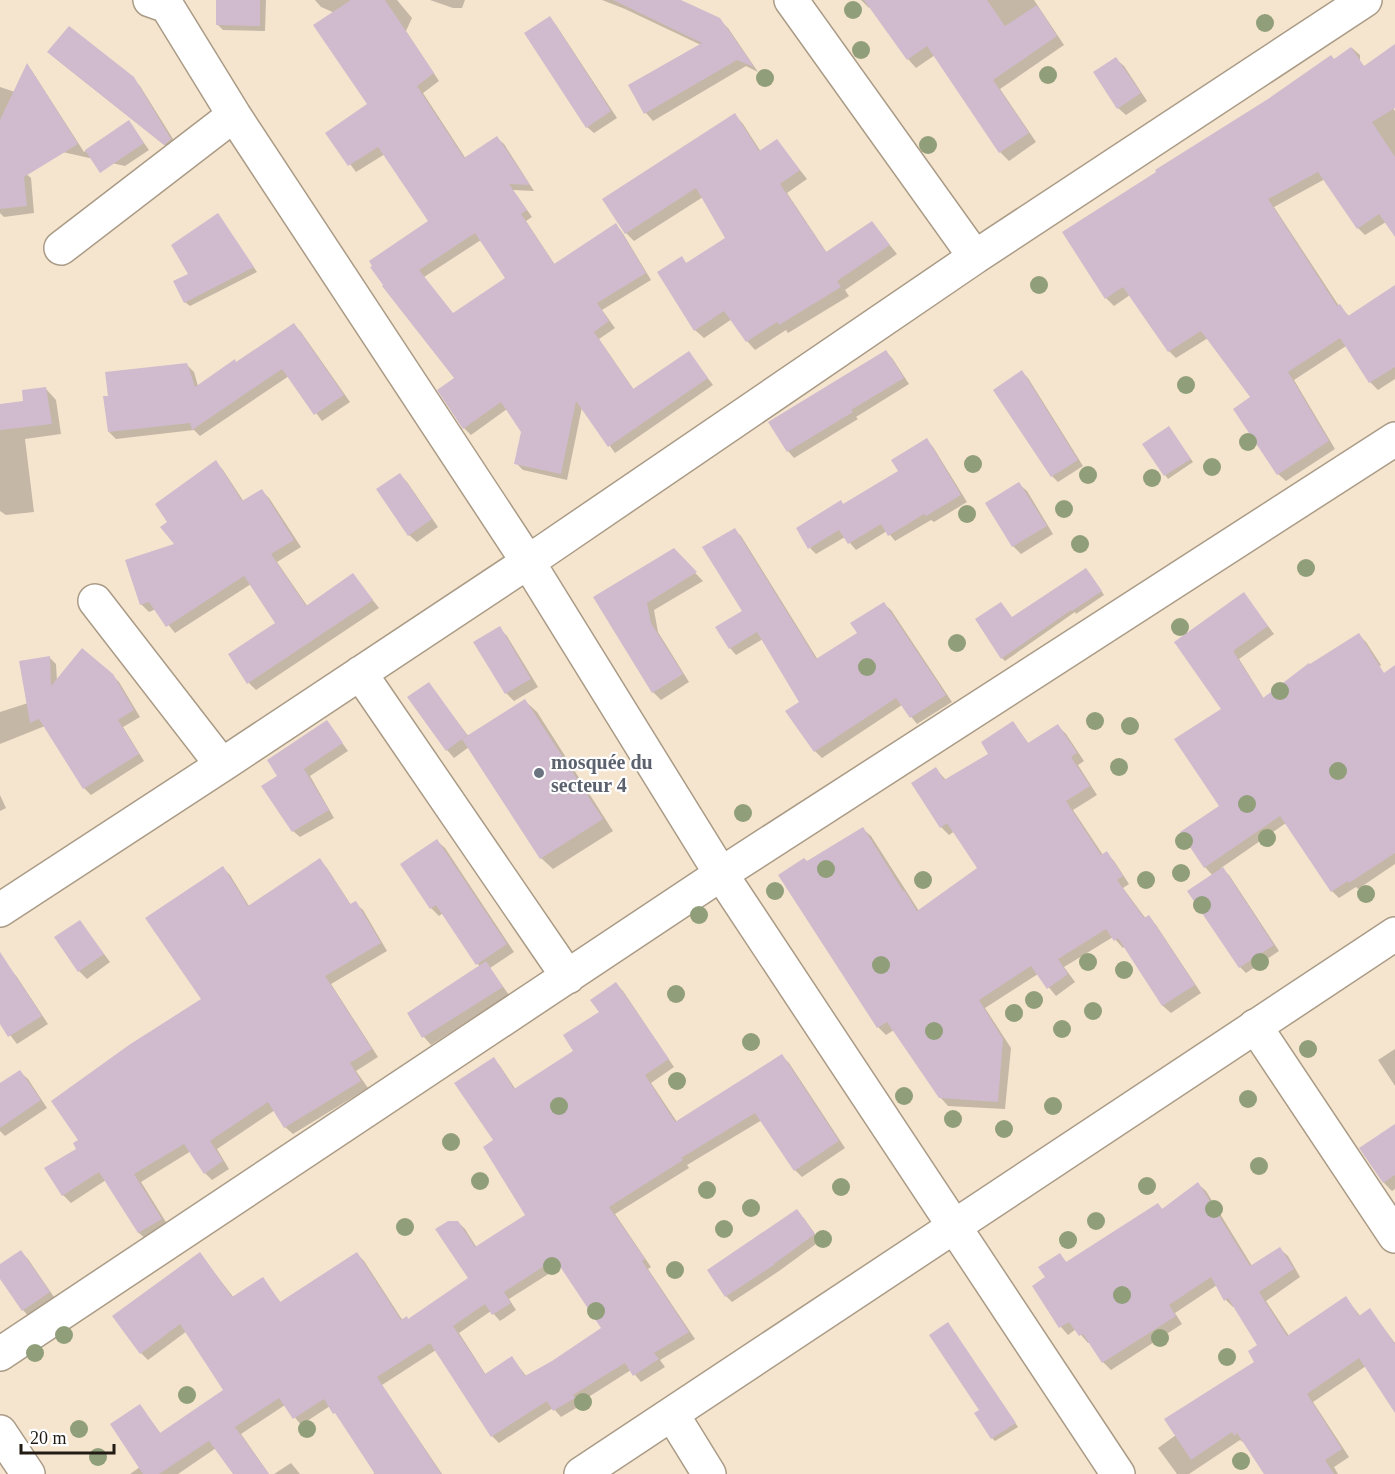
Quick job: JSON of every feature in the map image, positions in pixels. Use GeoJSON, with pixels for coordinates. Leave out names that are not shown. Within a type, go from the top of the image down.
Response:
{"type":"FeatureCollection","features":[{"type":"Feature","properties":{"kind":"street"},"geometry":{"type":"LineString","coordinates":[[791,0],[975,257]]}},
{"type":"Feature","properties":{"kind":"street"},"geometry":{"type":"LineString","coordinates":[[0,910],[528,562],[975,257],[1365,0]]}},
{"type":"Feature","properties":{"kind":"street"},"geometry":{"type":"LineString","coordinates":[[162,2],[528,562],[721,874],[1118,1474]]}},
{"type":"Feature","properties":{"kind":"street"},"geometry":{"type":"LineString","coordinates":[[61,248],[234,115]]}},
{"type":"Feature","properties":{"kind":"street"},"geometry":{"type":"LineString","coordinates":[[0,1354],[721,874],[1395,439]]}},
{"type":"Feature","properties":{"kind":"street"},"geometry":{"type":"LineString","coordinates":[[95,601],[222,765]]}},
{"type":"Feature","properties":{"kind":"street"},"geometry":{"type":"LineString","coordinates":[[360,673],[568,977]]}},
{"type":"Feature","properties":{"kind":"street"},"geometry":{"type":"LineString","coordinates":[[581,1474],[1395,933]]}},
{"type":"Feature","properties":{"kind":"street"},"geometry":{"type":"LineString","coordinates":[[1255,1026],[1395,1236]]}},
{"type":"Feature","properties":{"kind":"street"},"geometry":{"type":"LineString","coordinates":[[672,1413],[709,1474]]}},
{"type":"Feature","properties":{"kind":"street"},"geometry":{"type":"LineString","coordinates":[[0,1432],[28,1474]]}},
{"type":"Feature","properties":{"kind":"building"},"geometry":{"type":"Polygon","coordinates":[[[216,0],[260,0],[260,26],[216,25],[216,0]]]}},
{"type":"Feature","properties":{"kind":"building"},"geometry":{"type":"Polygon","coordinates":[[[351,0],[385,0],[434,73],[417,86],[464,158],[497,136],[530,185],[509,184],[527,210],[521,214],[554,264],[616,223],[646,273],[597,303],[609,321],[594,332],[633,389],[689,351],[708,378],[608,447],[576,401],[561,474],[514,464],[521,432],[501,402],[463,429],[437,390],[454,378],[382,286],[370,267],[372,266],[369,261],[428,221],[378,147],[348,166],[325,133],[367,104],[313,25],[351,0]],[[475,233],[419,270],[453,313],[505,278],[475,233]]]}},
{"type":"Feature","properties":{"kind":"building"},"geometry":{"type":"Polygon","coordinates":[[[613,0],[681,0],[720,18],[754,67],[737,60],[644,114],[628,85],[702,43],[613,0]]]}},
{"type":"Feature","properties":{"kind":"building"},"geometry":{"type":"Polygon","coordinates":[[[864,0],[987,0],[1005,26],[1037,5],[1057,36],[993,80],[1029,133],[999,153],[927,46],[907,60],[864,0]]]}},
{"type":"Feature","properties":{"kind":"building"},"geometry":{"type":"Polygon","coordinates":[[[550,16],[611,111],[586,128],[524,33],[550,16]]]}},
{"type":"Feature","properties":{"kind":"building"},"geometry":{"type":"Polygon","coordinates":[[[69,26],[134,77],[171,139],[164,145],[47,52],[69,26]]]}},
{"type":"Feature","properties":{"kind":"building"},"geometry":{"type":"Polygon","coordinates":[[[1395,44],[1395,108],[1372,122],[1395,157],[1395,237],[1379,214],[1357,229],[1318,172],[1268,199],[1337,306],[1340,304],[1348,316],[1395,285],[1395,367],[1369,383],[1340,338],[1288,372],[1329,441],[1277,475],[1233,409],[1250,397],[1201,331],[1168,352],[1123,287],[1105,299],[1062,232],[1268,99],[1331,55],[1334,59],[1351,47],[1364,66],[1395,44]]]}},
{"type":"Feature","properties":{"kind":"building"},"geometry":{"type":"Polygon","coordinates":[[[1116,57],[1141,93],[1117,109],[1093,72],[1116,57]]]}},
{"type":"Feature","properties":{"kind":"building"},"geometry":{"type":"Polygon","coordinates":[[[27,63],[78,144],[24,177],[27,206],[0,209],[0,120],[27,63]]]}},
{"type":"Feature","properties":{"kind":"building"},"geometry":{"type":"Polygon","coordinates":[[[735,113],[759,151],[777,139],[800,170],[780,184],[826,252],[872,221],[890,245],[837,281],[841,287],[779,325],[777,322],[746,342],[724,311],[694,331],[657,272],[682,256],[686,263],[725,238],[696,188],[625,234],[602,199],[735,113]]]}},
{"type":"Feature","properties":{"kind":"building"},"geometry":{"type":"Polygon","coordinates":[[[129,120],[144,143],[100,173],[85,150],[129,120]]]}},
{"type":"Feature","properties":{"kind":"building"},"geometry":{"type":"Polygon","coordinates":[[[218,213],[254,267],[184,303],[173,281],[188,274],[171,245],[218,213]]]}},
{"type":"Feature","properties":{"kind":"building"},"geometry":{"type":"Polygon","coordinates":[[[294,323],[344,395],[314,415],[282,369],[192,430],[190,423],[108,432],[103,396],[108,396],[105,372],[187,363],[195,387],[294,323]]]}},
{"type":"Feature","properties":{"kind":"building"},"geometry":{"type":"Polygon","coordinates":[[[886,350],[904,378],[787,452],[768,422],[886,350]]]}},
{"type":"Feature","properties":{"kind":"building"},"geometry":{"type":"Polygon","coordinates":[[[1022,370],[1078,460],[1051,477],[993,390],[1022,370]]]}},
{"type":"Feature","properties":{"kind":"building"},"geometry":{"type":"Polygon","coordinates":[[[46,387],[52,424],[0,430],[0,404],[23,401],[22,390],[46,387]]]}},
{"type":"Feature","properties":{"kind":"building"},"geometry":{"type":"Polygon","coordinates":[[[1169,426],[1191,459],[1164,476],[1142,444],[1169,426]]]}},
{"type":"Feature","properties":{"kind":"building"},"geometry":{"type":"Polygon","coordinates":[[[927,438],[961,495],[888,536],[881,524],[848,544],[839,530],[808,549],[796,528],[841,500],[843,504],[898,471],[891,460],[927,438]]]}},
{"type":"Feature","properties":{"kind":"building"},"geometry":{"type":"Polygon","coordinates":[[[216,460],[242,501],[262,489],[294,540],[271,554],[306,606],[353,573],[373,600],[247,684],[228,654],[275,623],[244,576],[166,627],[149,602],[140,605],[125,560],[174,544],[160,527],[167,522],[155,504],[216,460]]]}},
{"type":"Feature","properties":{"kind":"building"},"geometry":{"type":"Polygon","coordinates":[[[400,473],[432,519],[408,536],[376,489],[400,473]]]}},
{"type":"Feature","properties":{"kind":"building"},"geometry":{"type":"Polygon","coordinates":[[[1019,482],[1047,526],[1012,547],[985,503],[1019,482]]]}},
{"type":"Feature","properties":{"kind":"building"},"geometry":{"type":"Polygon","coordinates":[[[735,528],[816,659],[857,633],[850,623],[884,602],[946,695],[910,718],[896,698],[814,752],[785,711],[799,702],[757,632],[729,649],[715,627],[742,611],[702,547],[735,528]]]}},
{"type":"Feature","properties":{"kind":"building"},"geometry":{"type":"Polygon","coordinates":[[[674,548],[697,572],[647,603],[651,623],[683,674],[652,693],[593,597],[674,548]]]}},
{"type":"Feature","properties":{"kind":"building"},"geometry":{"type":"Polygon","coordinates":[[[1086,568],[1102,591],[1001,659],[975,619],[1001,602],[1012,617],[1086,568]]]}},
{"type":"Feature","properties":{"kind":"building"},"geometry":{"type":"Polygon","coordinates":[[[1244,592],[1268,626],[1233,651],[1263,698],[1309,663],[1359,633],[1384,673],[1395,665],[1395,853],[1331,892],[1280,816],[1204,868],[1180,832],[1219,806],[1174,739],[1221,709],[1174,642],[1244,592]]]}},
{"type":"Feature","properties":{"kind":"building"},"geometry":{"type":"Polygon","coordinates":[[[500,626],[531,679],[505,694],[473,642],[500,626]]]}},
{"type":"Feature","properties":{"kind":"building"},"geometry":{"type":"Polygon","coordinates":[[[82,648],[113,674],[134,710],[118,720],[139,754],[83,789],[39,719],[30,723],[19,661],[50,656],[51,686],[82,648]]]}},
{"type":"Feature","properties":{"kind":"building"},"geometry":{"type":"Polygon","coordinates":[[[429,682],[467,735],[446,751],[407,697],[429,682]]]}},
{"type":"Feature","properties":{"kind":"building"},"geometry":{"type":"Polygon","coordinates":[[[525,699],[603,819],[540,859],[462,739],[525,699]]]}},
{"type":"Feature","properties":{"kind":"building"},"geometry":{"type":"Polygon","coordinates":[[[327,720],[343,743],[304,769],[329,810],[292,832],[261,786],[277,776],[267,760],[327,720]]]}},
{"type":"Feature","properties":{"kind":"building"},"geometry":{"type":"Polygon","coordinates":[[[1013,721],[1028,743],[1058,724],[1077,753],[1071,757],[1090,786],[1066,801],[1101,855],[1107,851],[1123,876],[1117,880],[1144,918],[1149,915],[1195,985],[1162,1006],[1118,938],[1114,941],[1106,929],[1058,959],[1068,974],[1047,989],[1031,966],[979,1000],[1003,1039],[998,1102],[939,1098],[887,1022],[877,1028],[778,875],[804,858],[807,861],[863,827],[917,911],[977,868],[947,823],[940,828],[911,783],[936,767],[944,780],[988,754],[981,742],[1013,721]]]}},
{"type":"Feature","properties":{"kind":"building"},"geometry":{"type":"Polygon","coordinates":[[[437,839],[507,944],[476,965],[436,905],[430,909],[400,864],[437,839]]]}},
{"type":"Feature","properties":{"kind":"building"},"geometry":{"type":"Polygon","coordinates":[[[320,858],[350,904],[356,901],[381,943],[325,976],[372,1049],[350,1063],[361,1081],[284,1128],[268,1102],[210,1141],[223,1161],[204,1174],[184,1144],[134,1174],[162,1219],[138,1233],[99,1172],[62,1196],[44,1168],[76,1149],[73,1143],[78,1140],[51,1101],[129,1045],[201,999],[145,918],[223,866],[248,906],[320,858]]]}},
{"type":"Feature","properties":{"kind":"building"},"geometry":{"type":"Polygon","coordinates":[[[1223,867],[1274,945],[1239,968],[1187,891],[1223,867]]]}},
{"type":"Feature","properties":{"kind":"building"},"geometry":{"type":"Polygon","coordinates":[[[80,920],[104,954],[78,972],[54,937],[80,920]]]}},
{"type":"Feature","properties":{"kind":"building"},"geometry":{"type":"Polygon","coordinates":[[[0,952],[42,1016],[8,1037],[0,1024],[0,952]]]}},
{"type":"Feature","properties":{"kind":"building"},"geometry":{"type":"Polygon","coordinates":[[[486,961],[503,987],[422,1038],[407,1013],[486,961]]]}},
{"type":"Feature","properties":{"kind":"building"},"geometry":{"type":"Polygon","coordinates":[[[616,982],[669,1059],[645,1075],[675,1122],[782,1054],[839,1141],[794,1171],[755,1113],[681,1158],[683,1160],[609,1207],[645,1259],[642,1261],[689,1332],[654,1353],[659,1359],[633,1376],[625,1363],[573,1395],[575,1398],[553,1411],[547,1401],[491,1437],[430,1343],[377,1377],[441,1474],[375,1474],[324,1399],[293,1419],[279,1398],[235,1427],[269,1474],[233,1474],[209,1441],[159,1474],[143,1474],[110,1424],[140,1404],[160,1433],[223,1390],[180,1324],[140,1354],[112,1316],[200,1252],[232,1297],[263,1277],[280,1302],[357,1252],[401,1320],[407,1316],[408,1319],[468,1278],[435,1229],[448,1221],[458,1221],[475,1247],[525,1215],[483,1147],[493,1140],[454,1083],[494,1057],[514,1089],[573,1051],[563,1035],[599,1012],[590,1000],[616,982]],[[555,1259],[504,1292],[511,1303],[492,1315],[485,1304],[453,1326],[485,1374],[512,1356],[525,1376],[601,1328],[555,1259]]]}},
{"type":"Feature","properties":{"kind":"building"},"geometry":{"type":"Polygon","coordinates":[[[20,1070],[41,1100],[0,1128],[0,1083],[20,1070]]]}},
{"type":"Feature","properties":{"kind":"building"},"geometry":{"type":"Polygon","coordinates":[[[1395,1124],[1395,1175],[1383,1183],[1359,1148],[1395,1124]]]}},
{"type":"Feature","properties":{"kind":"building"},"geometry":{"type":"Polygon","coordinates":[[[1198,1182],[1250,1266],[1280,1247],[1294,1269],[1259,1292],[1287,1336],[1346,1296],[1359,1316],[1370,1308],[1395,1344],[1395,1413],[1359,1358],[1307,1394],[1342,1449],[1325,1460],[1334,1474],[1264,1474],[1237,1433],[1234,1436],[1232,1432],[1191,1460],[1164,1419],[1254,1362],[1248,1351],[1257,1345],[1228,1298],[1224,1301],[1211,1277],[1169,1305],[1176,1316],[1102,1363],[1083,1334],[1079,1336],[1069,1322],[1059,1328],[1032,1286],[1045,1277],[1038,1267],[1060,1253],[1066,1262],[1158,1203],[1162,1209],[1198,1182]]]}},
{"type":"Feature","properties":{"kind":"building"},"geometry":{"type":"Polygon","coordinates":[[[797,1209],[815,1234],[774,1265],[725,1297],[707,1270],[797,1209]]]}},
{"type":"Feature","properties":{"kind":"building"},"geometry":{"type":"Polygon","coordinates":[[[21,1250],[50,1292],[22,1311],[0,1279],[0,1264],[21,1250]]]}},
{"type":"Feature","properties":{"kind":"building"},"geometry":{"type":"Polygon","coordinates":[[[948,1322],[1016,1423],[991,1439],[974,1413],[979,1410],[929,1335],[948,1322]]]}},
{"type":"Feature","properties":{"kind":"place","name":"mosquée du secteur 4"},"geometry":{"type":"Point","coordinates":[539,773]}}]}
